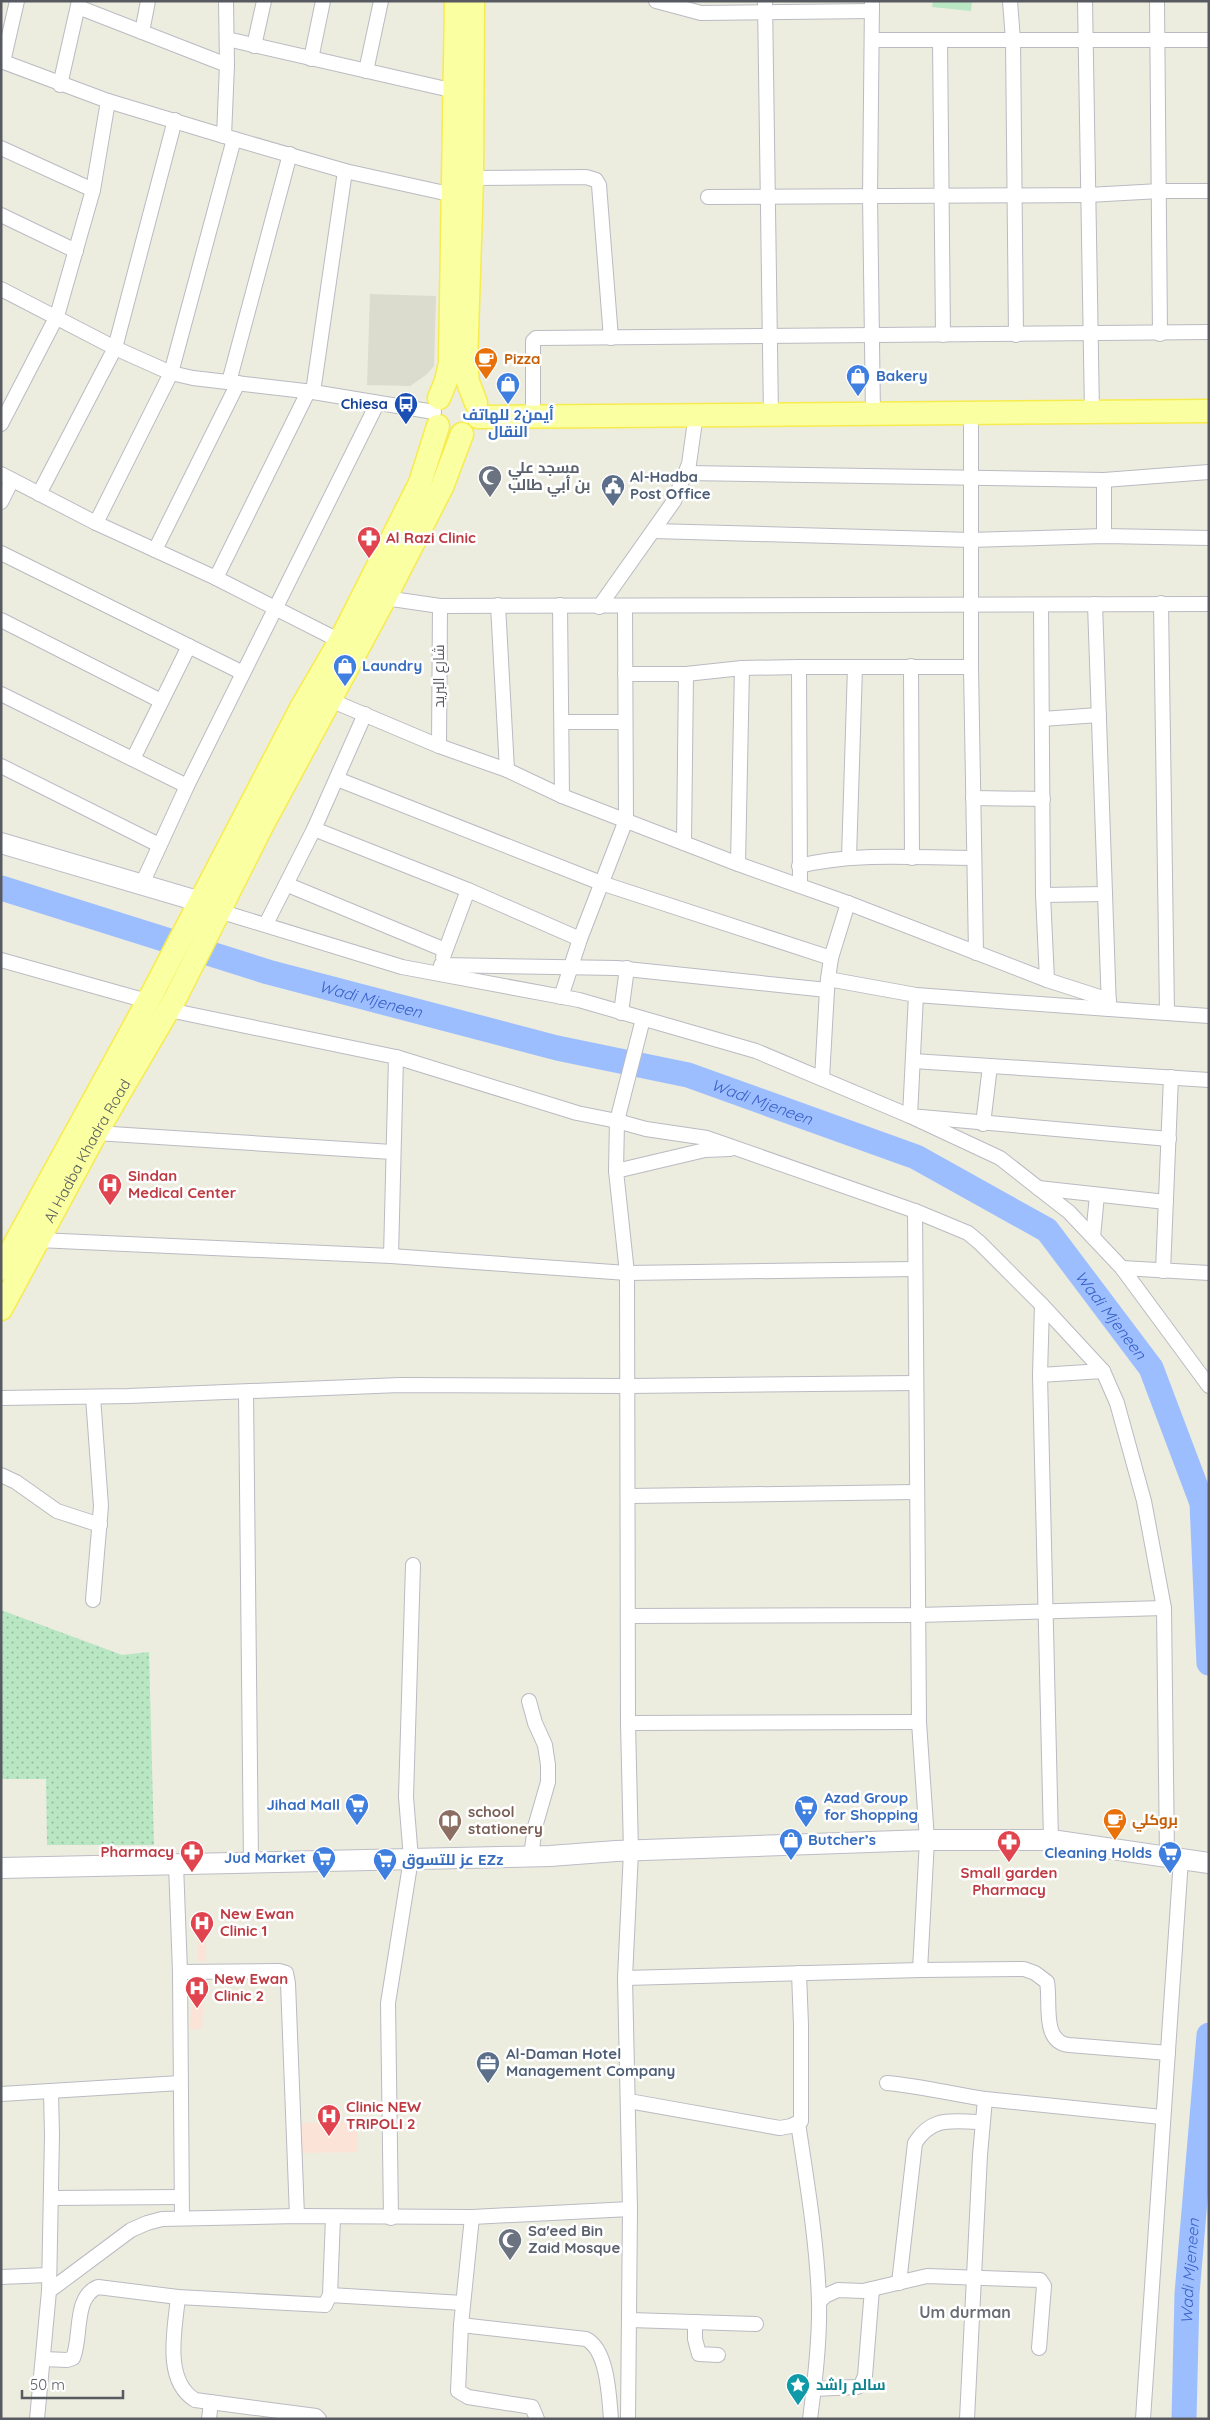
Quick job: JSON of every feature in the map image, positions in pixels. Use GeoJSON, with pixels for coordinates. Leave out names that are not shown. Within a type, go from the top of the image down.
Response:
{"type":"FeatureCollection","features":[{"type":"Feature","properties":{"kind":"main road"},"geometry":{"type":"LineString","coordinates":[[208,910],[301,708],[340,641],[420,483],[450,363],[456,1]]}},
{"type":"Feature","properties":{"kind":"main road"},"geometry":{"type":"LineString","coordinates":[[474,1],[472,178],[466,364],[468,382],[477,410],[472,428],[462,434],[449,434],[437,412],[444,394],[458,391],[465,393],[477,410],[532,416],[696,414],[771,416],[1209,411]]}},
{"type":"Feature","properties":{"kind":"main road"},"geometry":{"type":"LineString","coordinates":[[1,1269],[69,1164],[151,995],[208,910],[330,700],[442,487],[462,434]]}},
{"type":"Feature","properties":{"kind":"main road","name":"Al Hadba Khadra Road"},"geometry":{"type":"LineString","coordinates":[[1,1309],[38,1240],[69,1164],[96,1133],[173,1002],[208,910]]}},
{"type":"Feature","properties":{"kind":"street"},"geometry":{"type":"LineString","coordinates":[[17,1],[2,61],[60,85],[229,137],[345,171],[454,195]]}},
{"type":"Feature","properties":{"kind":"street"},"geometry":{"type":"LineString","coordinates":[[142,32],[148,1]]}},
{"type":"Feature","properties":{"kind":"street"},"geometry":{"type":"LineString","coordinates":[[96,523],[171,373],[229,137],[226,1]]}},
{"type":"Feature","properties":{"kind":"street"},"geometry":{"type":"LineString","coordinates":[[254,46],[264,1]]}},
{"type":"Feature","properties":{"kind":"street"},"geometry":{"type":"LineString","coordinates":[[311,59],[323,1]]}},
{"type":"Feature","properties":{"kind":"street"},"geometry":{"type":"LineString","coordinates":[[366,71],[381,1]]}},
{"type":"Feature","properties":{"kind":"street"},"geometry":{"type":"LineString","coordinates":[[656,1],[701,13],[765,7],[872,6],[870,196],[874,336],[873,415]]}},
{"type":"Feature","properties":{"kind":"street"},"geometry":{"type":"LineString","coordinates":[[1010,1],[1013,40],[1016,335]]}},
{"type":"Feature","properties":{"kind":"street"},"geometry":{"type":"LineString","coordinates":[[1085,1],[1092,413]]}},
{"type":"Feature","properties":{"kind":"street"},"geometry":{"type":"LineString","coordinates":[[1157,1],[1160,334]]}},
{"type":"Feature","properties":{"kind":"street"},"geometry":{"type":"LineString","coordinates":[[60,85],[79,4],[142,32],[227,65]]}},
{"type":"Feature","properties":{"kind":"street"},"geometry":{"type":"LineString","coordinates":[[765,7],[771,416]]}},
{"type":"Feature","properties":{"kind":"street"},"geometry":{"type":"LineString","coordinates":[[227,39],[455,91]]}},
{"type":"Feature","properties":{"kind":"street"},"geometry":{"type":"LineString","coordinates":[[872,40],[1209,40]]}},
{"type":"Feature","properties":{"kind":"street"},"geometry":{"type":"LineString","coordinates":[[940,40],[943,336]]}},
{"type":"Feature","properties":{"kind":"street"},"geometry":{"type":"LineString","coordinates":[[1,424],[57,316],[93,190],[108,101]]}},
{"type":"Feature","properties":{"kind":"street"},"geometry":{"type":"LineString","coordinates":[[39,494],[115,348],[174,120]]}},
{"type":"Feature","properties":{"kind":"street"},"geometry":{"type":"LineString","coordinates":[[1,148],[93,190]]}},
{"type":"Feature","properties":{"kind":"street"},"geometry":{"type":"LineString","coordinates":[[155,550],[234,382],[290,154]]}},
{"type":"Feature","properties":{"kind":"street"},"geometry":{"type":"LineString","coordinates":[[216,578],[311,392],[345,171]]}},
{"type":"Feature","properties":{"kind":"street"},"geometry":{"type":"LineString","coordinates":[[472,178],[586,177],[596,180],[599,184],[611,338]]}},
{"type":"Feature","properties":{"kind":"street"},"geometry":{"type":"LineString","coordinates":[[708,197],[1088,196],[1160,191],[1209,191]]}},
{"type":"Feature","properties":{"kind":"street"},"geometry":{"type":"LineString","coordinates":[[1,215],[76,251]]}},
{"type":"Feature","properties":{"kind":"street"},"geometry":{"type":"LineString","coordinates":[[1,289],[57,316],[115,348],[171,373],[193,378],[311,392],[377,404],[437,412]]}},
{"type":"Feature","properties":{"kind":"street"},"geometry":{"type":"LineString","coordinates":[[532,416],[534,339],[1209,332]]}},
{"type":"Feature","properties":{"kind":"street"},"geometry":{"type":"LineString","coordinates":[[142,884],[187,786],[274,608],[377,404]]}},
{"type":"Feature","properties":{"kind":"street"},"geometry":{"type":"LineString","coordinates":[[599,607],[674,501],[687,473],[696,414]]}},
{"type":"Feature","properties":{"kind":"street"},"geometry":{"type":"LineString","coordinates":[[971,414],[971,667],[976,952]]}},
{"type":"Feature","properties":{"kind":"street"},"geometry":{"type":"LineString","coordinates":[[687,473],[970,476],[1104,480],[1209,472]]}},
{"type":"Feature","properties":{"kind":"street"},"geometry":{"type":"LineString","coordinates":[[1,502],[7,477],[96,523],[216,578],[340,641]]}},
{"type":"Feature","properties":{"kind":"street"},"geometry":{"type":"LineString","coordinates":[[1104,480],[1104,536]]}},
{"type":"Feature","properties":{"kind":"street"},"geometry":{"type":"LineString","coordinates":[[654,531],[971,540],[1104,536],[1209,538]]}},
{"type":"Feature","properties":{"kind":"street"},"geometry":{"type":"LineString","coordinates":[[1,553],[243,673]]}},
{"type":"Feature","properties":{"kind":"street"},"geometry":{"type":"LineString","coordinates":[[385,598],[440,606],[560,604],[599,607],[1209,604]]}},
{"type":"Feature","properties":{"kind":"street"},"geometry":{"type":"LineString","coordinates":[[1162,603],[1167,1012]]}},
{"type":"Feature","properties":{"kind":"street"},"geometry":{"type":"LineString","coordinates":[[560,604],[562,796]]}},
{"type":"Feature","properties":{"kind":"street"},"geometry":{"type":"LineString","coordinates":[[1095,604],[1109,1005]]}},
{"type":"Feature","properties":{"kind":"street"},"geometry":{"type":"LineString","coordinates":[[498,605],[506,770]]}},
{"type":"Feature","properties":{"kind":"street"},"geometry":{"type":"LineString","coordinates":[[1041,605],[1042,799],[1048,980]]}},
{"type":"Feature","properties":{"kind":"street","name":"شارع البريد"},"geometry":{"type":"LineString","coordinates":[[439,746],[440,606]]}},
{"type":"Feature","properties":{"kind":"street"},"geometry":{"type":"LineString","coordinates":[[561,997],[570,966],[626,820],[625,607]]}},
{"type":"Feature","properties":{"kind":"street"},"geometry":{"type":"LineString","coordinates":[[1,620],[161,701]]}},
{"type":"Feature","properties":{"kind":"street"},"geometry":{"type":"LineString","coordinates":[[133,759],[189,646]]}},
{"type":"Feature","properties":{"kind":"street"},"geometry":{"type":"LineString","coordinates":[[912,666],[912,858]]}},
{"type":"Feature","properties":{"kind":"street"},"geometry":{"type":"LineString","coordinates":[[798,667],[800,885]]}},
{"type":"Feature","properties":{"kind":"street"},"geometry":{"type":"LineString","coordinates":[[849,858],[855,667]]}},
{"type":"Feature","properties":{"kind":"street"},"geometry":{"type":"LineString","coordinates":[[625,674],[686,674],[742,668],[971,667]]}},
{"type":"Feature","properties":{"kind":"street"},"geometry":{"type":"LineString","coordinates":[[738,864],[742,668]]}},
{"type":"Feature","properties":{"kind":"street"},"geometry":{"type":"LineString","coordinates":[[684,842],[686,674]]}},
{"type":"Feature","properties":{"kind":"street"},"geometry":{"type":"LineString","coordinates":[[1,694],[187,786]]}},
{"type":"Feature","properties":{"kind":"street"},"geometry":{"type":"LineString","coordinates":[[330,700],[439,746],[506,770],[562,796],[738,864],[848,903],[1109,1005]]}},
{"type":"Feature","properties":{"kind":"street"},"geometry":{"type":"LineString","coordinates":[[266,924],[288,885],[365,714]]}},
{"type":"Feature","properties":{"kind":"street"},"geometry":{"type":"LineString","coordinates":[[1042,719],[1099,716]]}},
{"type":"Feature","properties":{"kind":"street"},"geometry":{"type":"LineString","coordinates":[[562,722],[626,722]]}},
{"type":"Feature","properties":{"kind":"street"},"geometry":{"type":"LineString","coordinates":[[1,766],[160,845]]}},
{"type":"Feature","properties":{"kind":"street"},"geometry":{"type":"LineString","coordinates":[[337,779],[601,883],[831,958]]}},
{"type":"Feature","properties":{"kind":"street"},"geometry":{"type":"LineString","coordinates":[[973,798],[1042,799]]}},
{"type":"Feature","properties":{"kind":"street"},"geometry":{"type":"LineString","coordinates":[[314,829],[468,890],[580,939]]}},
{"type":"Feature","properties":{"kind":"street"},"geometry":{"type":"LineString","coordinates":[[1,842],[142,884],[208,910],[266,924],[362,956],[438,969],[561,997],[756,1051],[910,1116],[1000,1158],[1069,1212],[1122,1268],[1209,1386]]}},
{"type":"Feature","properties":{"kind":"street"},"geometry":{"type":"LineString","coordinates":[[799,866],[820,861],[849,858],[973,858]]}},
{"type":"Feature","properties":{"kind":"street"},"geometry":{"type":"LineString","coordinates":[[288,885],[445,950]]}},
{"type":"Feature","properties":{"kind":"street"},"geometry":{"type":"LineString","coordinates":[[438,969],[468,890]]}},
{"type":"Feature","properties":{"kind":"street"},"geometry":{"type":"LineString","coordinates":[[1044,895],[1104,894]]}},
{"type":"Feature","properties":{"kind":"street"},"geometry":{"type":"LineString","coordinates":[[822,1078],[827,984],[831,958],[848,903]]}},
{"type":"Feature","properties":{"kind":"street"},"geometry":{"type":"LineString","coordinates":[[1,960],[151,995]]}},
{"type":"Feature","properties":{"kind":"street"},"geometry":{"type":"LineString","coordinates":[[438,969],[570,966],[627,968],[827,984],[916,995],[1109,1005],[1209,1016]]}},
{"type":"Feature","properties":{"kind":"street"},"geometry":{"type":"LineString","coordinates":[[621,1013],[627,968]]}},
{"type":"Feature","properties":{"kind":"street"},"geometry":{"type":"LineString","coordinates":[[910,1116],[916,995]]}},
{"type":"Feature","properties":{"kind":"street"},"geometry":{"type":"LineString","coordinates":[[173,1002],[396,1057],[577,1113],[646,1129],[707,1138],[915,1211],[968,1234],[980,1243],[1042,1305],[1103,1371],[1118,1403],[1144,1501],[1164,1608],[1186,1860],[1162,2117],[1143,2419]]}},
{"type":"Feature","properties":{"kind":"street"},"geometry":{"type":"LineString","coordinates":[[628,2419],[630,2209],[625,1978],[631,1851],[628,1723],[629,1496],[627,1273],[616,1171],[617,1121],[644,1020]]}},
{"type":"Feature","properties":{"kind":"street"},"geometry":{"type":"LineString","coordinates":[[391,1256],[392,1152],[396,1057]]}},
{"type":"Feature","properties":{"kind":"street"},"geometry":{"type":"LineString","coordinates":[[913,1062],[1209,1080]]}},
{"type":"Feature","properties":{"kind":"street"},"geometry":{"type":"LineString","coordinates":[[983,1124],[990,1066]]}},
{"type":"Feature","properties":{"kind":"street"},"geometry":{"type":"LineString","coordinates":[[1163,1271],[1171,1077]]}},
{"type":"Feature","properties":{"kind":"street"},"geometry":{"type":"LineString","coordinates":[[910,1116],[1169,1140]]}},
{"type":"Feature","properties":{"kind":"street"},"geometry":{"type":"LineString","coordinates":[[96,1133],[392,1152]]}},
{"type":"Feature","properties":{"kind":"street"},"geometry":{"type":"LineString","coordinates":[[616,1171],[705,1150],[735,1148]]}},
{"type":"Feature","properties":{"kind":"street"},"geometry":{"type":"LineString","coordinates":[[1038,1188],[1166,1202]]}},
{"type":"Feature","properties":{"kind":"street"},"geometry":{"type":"LineString","coordinates":[[1093,1237],[1097,1195]]}},
{"type":"Feature","properties":{"kind":"street"},"geometry":{"type":"LineString","coordinates":[[915,1211],[920,1722],[927,1840],[920,1970]]}},
{"type":"Feature","properties":{"kind":"street"},"geometry":{"type":"LineString","coordinates":[[38,1240],[391,1256],[627,1273],[915,1269]]}},
{"type":"Feature","properties":{"kind":"street"},"geometry":{"type":"LineString","coordinates":[[1122,1268],[1209,1273]]}},
{"type":"Feature","properties":{"kind":"street"},"geometry":{"type":"LineString","coordinates":[[1042,1305],[1040,1375],[1051,1840]]}},
{"type":"Feature","properties":{"kind":"street"},"geometry":{"type":"LineString","coordinates":[[1040,1375],[1103,1371]]}},
{"type":"Feature","properties":{"kind":"street"},"geometry":{"type":"LineString","coordinates":[[1,1398],[93,1397],[400,1385],[628,1386],[916,1382]]}},
{"type":"Feature","properties":{"kind":"street"},"geometry":{"type":"LineString","coordinates":[[246,1392],[251,1862]]}},
{"type":"Feature","properties":{"kind":"street"},"geometry":{"type":"LineString","coordinates":[[93,1397],[100,1482],[100,1524],[93,1600]]}},
{"type":"Feature","properties":{"kind":"street"},"geometry":{"type":"LineString","coordinates":[[1,1475],[16,1482],[57,1511],[100,1524]]}},
{"type":"Feature","properties":{"kind":"street"},"geometry":{"type":"LineString","coordinates":[[629,1496],[917,1492]]}},
{"type":"Feature","properties":{"kind":"street"},"geometry":{"type":"LineString","coordinates":[[391,2218],[388,2003],[410,1859],[406,1797],[413,1566]]}},
{"type":"Feature","properties":{"kind":"street"},"geometry":{"type":"LineString","coordinates":[[628,1616],[918,1615],[1164,1608]]}},
{"type":"Feature","properties":{"kind":"street"},"geometry":{"type":"LineString","coordinates":[[528,1701],[545,1745],[548,1764],[548,1782],[535,1827],[531,1856]]}},
{"type":"Feature","properties":{"kind":"street"},"geometry":{"type":"LineString","coordinates":[[628,1723],[920,1722]]}},
{"type":"Feature","properties":{"kind":"street"},"geometry":{"type":"LineString","coordinates":[[1,1868],[531,1856],[927,1840],[1051,1840],[1186,1860]]}},
{"type":"Feature","properties":{"kind":"street"},"geometry":{"type":"LineString","coordinates":[[176,1864],[180,1972],[180,2197],[182,2218]]}},
{"type":"Feature","properties":{"kind":"street"},"geometry":{"type":"LineString","coordinates":[[625,1978],[1024,1969],[1036,1973],[1047,1982],[1050,1998],[1048,2022],[1054,2040],[1057,2042],[1069,2045],[1168,2053]]}},
{"type":"Feature","properties":{"kind":"street"},"geometry":{"type":"LineString","coordinates":[[180,1972],[279,1971],[286,1973],[288,1983],[297,2216]]}},
{"type":"Feature","properties":{"kind":"street"},"geometry":{"type":"LineString","coordinates":[[799,1973],[801,2121],[798,2124],[814,2225],[819,2302],[814,2388],[810,2419]]}},
{"type":"Feature","properties":{"kind":"street"},"geometry":{"type":"LineString","coordinates":[[1,2094],[180,2083]]}},
{"type":"Feature","properties":{"kind":"street"},"geometry":{"type":"LineString","coordinates":[[887,2083],[927,2087],[985,2099],[1162,2117]]}},
{"type":"Feature","properties":{"kind":"street"},"geometry":{"type":"LineString","coordinates":[[37,2419],[49,2291],[51,2092]]}},
{"type":"Feature","properties":{"kind":"street"},"geometry":{"type":"LineString","coordinates":[[967,2419],[973,2277],[985,2099]]}},
{"type":"Feature","properties":{"kind":"street"},"geometry":{"type":"LineString","coordinates":[[629,2101],[780,2128],[798,2124]]}},
{"type":"Feature","properties":{"kind":"street"},"geometry":{"type":"LineString","coordinates":[[899,2284],[915,2143],[922,2131],[935,2122],[982,2122]]}},
{"type":"Feature","properties":{"kind":"street"},"geometry":{"type":"LineString","coordinates":[[51,2198],[180,2197]]}},
{"type":"Feature","properties":{"kind":"street"},"geometry":{"type":"LineString","coordinates":[[49,2291],[131,2230],[147,2223],[182,2218],[297,2216],[333,2218],[472,2217],[630,2209]]}},
{"type":"Feature","properties":{"kind":"street"},"geometry":{"type":"LineString","coordinates":[[472,2217],[461,2325],[458,2391],[468,2396],[532,2407],[537,2419]]}},
{"type":"Feature","properties":{"kind":"street"},"geometry":{"type":"LineString","coordinates":[[43,2359],[67,2360],[73,2358],[84,2303],[88,2294],[98,2287],[178,2297],[325,2305],[330,2295],[333,2218]]}},
{"type":"Feature","properties":{"kind":"street"},"geometry":{"type":"LineString","coordinates":[[1,2276],[48,2275]]}},
{"type":"Feature","properties":{"kind":"street"},"geometry":{"type":"LineString","coordinates":[[819,2302],[824,2296],[838,2290],[872,2289],[927,2276],[1040,2280],[1044,2286],[1039,2348]]}},
{"type":"Feature","properties":{"kind":"street"},"geometry":{"type":"LineString","coordinates":[[814,2388],[857,2387],[861,2385],[865,2376],[872,2289]]}},
{"type":"Feature","properties":{"kind":"street"},"geometry":{"type":"LineString","coordinates":[[330,2295],[463,2303]]}},
{"type":"Feature","properties":{"kind":"street"},"geometry":{"type":"LineString","coordinates":[[178,2297],[174,2331],[175,2363],[181,2390],[195,2400],[316,2416],[319,2419]]}},
{"type":"Feature","properties":{"kind":"street"},"geometry":{"type":"LineString","coordinates":[[630,2320],[756,2324]]}},
{"type":"Feature","properties":{"kind":"street"},"geometry":{"type":"LineString","coordinates":[[695,2322],[695,2339],[699,2354],[718,2355]]}},
{"type":"Feature","properties":{"kind":"street"},"geometry":{"type":"LineString","coordinates":[[461,2325],[586,2339],[591,2342],[596,2348],[608,2379],[611,2419]]}},
{"type":"Feature","properties":{"kind":"street"},"geometry":{"type":"LineString","coordinates":[[209,2419],[211,2402]]}},
{"type":"Feature","properties":{"kind":"shaded area"},"geometry":{"type":"Polygon","coordinates":[[[370,294],[436,296],[434,366],[426,375],[410,386],[367,385],[370,294]]]}},
{"type":"Feature","properties":{"kind":"shaded area","name":"New Ewan Clinic 1"},"geometry":{"type":"Polygon","coordinates":[[[198,1926],[206,1926],[206,1961],[198,1961],[198,1926]]]}},
{"type":"Feature","properties":{"kind":"shaded area","name":"New Ewan Clinic 2"},"geometry":{"type":"Polygon","coordinates":[[[192,1988],[204,1988],[202,2029],[190,2029],[192,1988]]]}},
{"type":"Feature","properties":{"kind":"shaded area","name":"Clinic NEW TRIPOLI 2"},"geometry":{"type":"Polygon","coordinates":[[[358,2121],[358,2152],[301,2153],[300,2123],[358,2121]]]}},
{"type":"Feature","properties":{"kind":"green space"},"geometry":{"type":"Polygon","coordinates":[[[933,1],[972,1],[971,11],[932,7],[933,1]]]}},
{"type":"Feature","properties":{"kind":"green space"},"geometry":{"type":"Polygon","coordinates":[[[1,1610],[122,1655],[149,1652],[154,1845],[47,1845],[46,1779],[1,1779],[1,1610]]]}},
{"type":"Feature","properties":{"kind":"waterway","name":"Wadi Mjeneen"},"geometry":{"type":"LineString","coordinates":[[1,888],[268,972],[557,1048],[688,1075],[916,1157],[1047,1230],[1151,1368],[1202,1503],[1209,1663]]}},
{"type":"Feature","properties":{"kind":"waterway","name":"Wadi Mjeneen"},"geometry":{"type":"LineString","coordinates":[[1184,2419],[1187,2294],[1209,2035]]}},
{"type":"Feature","properties":{"kind":"place","name":"Pizza"},"geometry":{"type":"Point","coordinates":[486,380]}},
{"type":"Feature","properties":{"kind":"place","name":"Bakery"},"geometry":{"type":"Point","coordinates":[858,397]}},
{"type":"Feature","properties":{"kind":"place","name":"أيمن2 للهاتف النقال"},"geometry":{"type":"Point","coordinates":[508,405]}},
{"type":"Feature","properties":{"kind":"place","name":"Chiesa"},"geometry":{"type":"Point","coordinates":[406,425]}},
{"type":"Feature","properties":{"kind":"place","name":"مسجد علي بن أبي طالب"},"geometry":{"type":"Point","coordinates":[490,498]}},
{"type":"Feature","properties":{"kind":"place","name":"Al-Hadba Post Office"},"geometry":{"type":"Point","coordinates":[613,507]}},
{"type":"Feature","properties":{"kind":"place","name":"Al Razi Clinic"},"geometry":{"type":"Point","coordinates":[369,559]}},
{"type":"Feature","properties":{"kind":"place","name":"Laundry"},"geometry":{"type":"Point","coordinates":[345,687]}},
{"type":"Feature","properties":{"kind":"place","name":"Sindan Medical Center"},"geometry":{"type":"Point","coordinates":[110,1206]}},
{"type":"Feature","properties":{"kind":"place","name":"Jihad Mall"},"geometry":{"type":"Point","coordinates":[357,1826]}},
{"type":"Feature","properties":{"kind":"place","name":"Azad Group for Shopping"},"geometry":{"type":"Point","coordinates":[806,1828]}},
{"type":"Feature","properties":{"kind":"place","name":"بروكلي"},"geometry":{"type":"Point","coordinates":[1115,1841]}},
{"type":"Feature","properties":{"kind":"place","name":"school stationery"},"geometry":{"type":"Point","coordinates":[450,1842]}},
{"type":"Feature","properties":{"kind":"place","name":"Butcher’s"},"geometry":{"type":"Point","coordinates":[791,1861]}},
{"type":"Feature","properties":{"kind":"place","name":"Small garden Pharmacy"},"geometry":{"type":"Point","coordinates":[1009,1863]}},
{"type":"Feature","properties":{"kind":"place","name":"Pharmacy"},"geometry":{"type":"Point","coordinates":[192,1873]}},
{"type":"Feature","properties":{"kind":"place","name":"Cleaning Holds"},"geometry":{"type":"Point","coordinates":[1170,1874]}},
{"type":"Feature","properties":{"kind":"place","name":"Jud Market"},"geometry":{"type":"Point","coordinates":[324,1879]}},
{"type":"Feature","properties":{"kind":"place","name":"عز للتسوق EZz"},"geometry":{"type":"Point","coordinates":[385,1881]}},
{"type":"Feature","properties":{"kind":"place","name":"New Ewan Clinic 1"},"geometry":{"type":"Point","coordinates":[202,1944]}},
{"type":"Feature","properties":{"kind":"place","name":"New Ewan Clinic 2"},"geometry":{"type":"Point","coordinates":[197,2009]}},
{"type":"Feature","properties":{"kind":"place","name":"Al-Daman Hotel Management Company"},"geometry":{"type":"Point","coordinates":[488,2084]}},
{"type":"Feature","properties":{"kind":"place","name":"Clinic NEW TRIPOLI 2"},"geometry":{"type":"Point","coordinates":[329,2137]}},
{"type":"Feature","properties":{"kind":"place","name":"Sa'eed Bin Zaid Mosque"},"geometry":{"type":"Point","coordinates":[510,2261]}},
{"type":"Feature","properties":{"kind":"place","name":"سالم راشد"},"geometry":{"type":"Point","coordinates":[798,2406]}},
{"type":"Feature","properties":{"kind":"district","name":"Um durman"},"geometry":{"type":"Point","coordinates":[965,2312]}}]}
